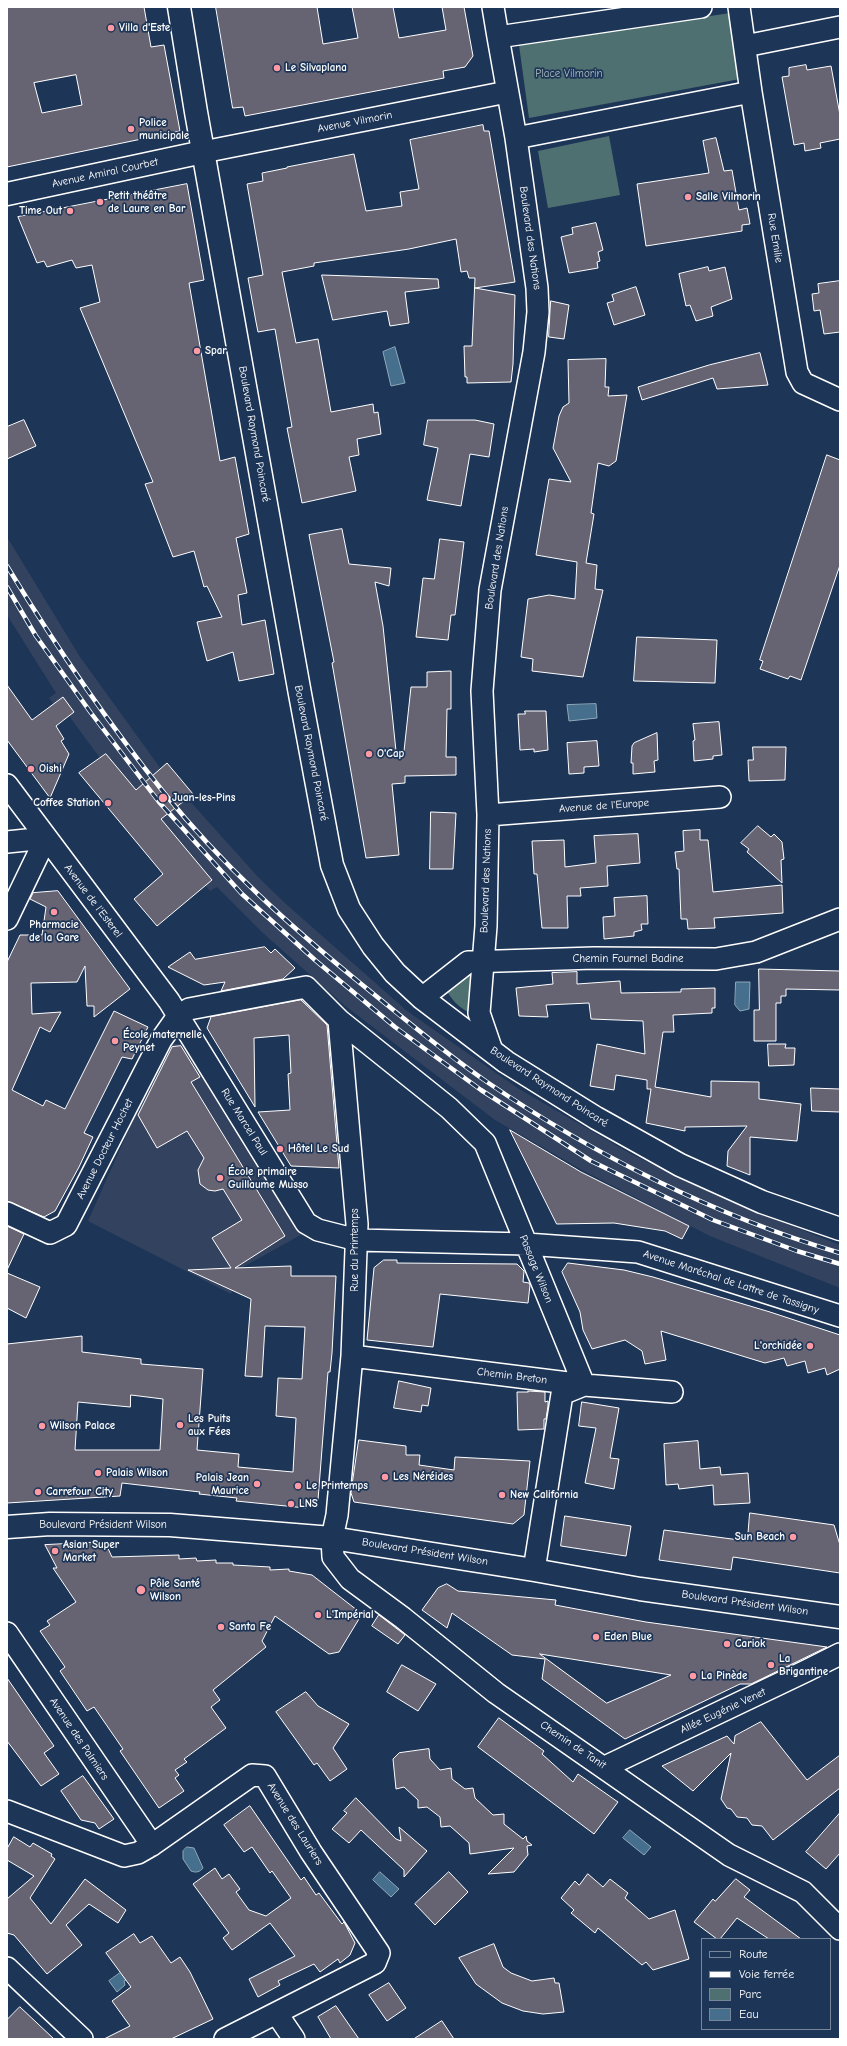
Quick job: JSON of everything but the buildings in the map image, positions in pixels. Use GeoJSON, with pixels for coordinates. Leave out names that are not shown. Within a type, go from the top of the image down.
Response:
{"type":"FeatureCollection","features":[{"type":"Feature","properties":{"kind":"main road","name":"Boulevard Raymond Poincaré"},"geometry":{"type":"LineString","coordinates":[[179,7],[203,152],[332,865],[349,909],[373,946],[395,973],[422,998],[506,1062],[596,1118],[680,1165],[762,1202],[840,1229]]}},
{"type":"Feature","properties":{"kind":"main road","name":"Avenue Amiral Courbet"},"geometry":{"type":"LineString","coordinates":[[7,194],[203,152]]}},
{"type":"Feature","properties":{"kind":"main road","name":"Boulevard Président Wilson"},"geometry":{"type":"LineString","coordinates":[[7,1527],[50,1524],[170,1525],[332,1538],[534,1570],[640,1589],[840,1617]]}},
{"type":"Feature","properties":{"kind":"street"},"geometry":{"type":"LineString","coordinates":[[493,7],[516,138],[751,92],[739,7]]}},
{"type":"Feature","properties":{"kind":"street"},"geometry":{"type":"LineString","coordinates":[[498,37],[701,7]]}},
{"type":"Feature","properties":{"kind":"street"},"geometry":{"type":"LineString","coordinates":[[745,46],[840,26]]}},
{"type":"Feature","properties":{"kind":"street","name":"Avenue Vilmorin"},"geometry":{"type":"LineString","coordinates":[[203,152],[507,92]]}},
{"type":"Feature","properties":{"kind":"street","name":"Rue Emilie"},"geometry":{"type":"LineString","coordinates":[[751,92],[797,372],[803,383],[840,400]]}},
{"type":"Feature","properties":{"kind":"street","name":"Boulevard des Nations"},"geometry":{"type":"LineString","coordinates":[[492,1051],[479,1013],[483,962],[488,815],[482,691],[490,590],[534,352],[538,312],[537,288],[516,138]]}},
{"type":"Feature","properties":{"kind":"street","name":"Avenue de l'Esterel"},"geometry":{"type":"LineString","coordinates":[[7,786],[169,1001],[178,1016]]}},
{"type":"Feature","properties":{"kind":"street","name":"Avenue de l'Europe"},"geometry":{"type":"LineString","coordinates":[[488,815],[720,797]]}},
{"type":"Feature","properties":{"kind":"street"},"geometry":{"type":"LineString","coordinates":[[7,842],[46,838]]}},
{"type":"Feature","properties":{"kind":"street"},"geometry":{"type":"LineString","coordinates":[[7,919],[46,838]]}},
{"type":"Feature","properties":{"kind":"street","name":"Chemin Fournel Badine"},"geometry":{"type":"LineString","coordinates":[[422,998],[468,962],[594,958],[716,959],[756,952],[840,919]]}},
{"type":"Feature","properties":{"kind":"street"},"geometry":{"type":"LineString","coordinates":[[178,1016],[189,1009],[306,987],[339,1020]]}},
{"type":"Feature","properties":{"kind":"street","name":"Avenue Docteur Hochet"},"geometry":{"type":"LineString","coordinates":[[7,1213],[50,1233],[66,1225],[161,1040],[178,1016]]}},
{"type":"Feature","properties":{"kind":"street","name":"Rue Marcel Paul"},"geometry":{"type":"LineString","coordinates":[[178,1016],[306,1223],[318,1230],[357,1240]]}},
{"type":"Feature","properties":{"kind":"street","name":"Rue du Printemps"},"geometry":{"type":"LineString","coordinates":[[332,1538],[337,1514],[352,1356],[357,1240],[339,1020]]}},
{"type":"Feature","properties":{"kind":"street","name":"Passage Wilson"},"geometry":{"type":"LineString","coordinates":[[339,1020],[449,1108],[485,1143],[584,1385]]}},
{"type":"Feature","properties":{"kind":"street","name":"Avenue Maréchal de Lattre de Tassigny"},"geometry":{"type":"LineString","coordinates":[[357,1240],[526,1244],[638,1252],[840,1316]]}},
{"type":"Feature","properties":{"kind":"street","name":"Chemin Breton"},"geometry":{"type":"LineString","coordinates":[[352,1356],[584,1385],[672,1392]]}},
{"type":"Feature","properties":{"kind":"street"},"geometry":{"type":"LineString","coordinates":[[534,1570],[562,1394],[584,1385]]}},
{"type":"Feature","properties":{"kind":"street","name":"Chemin de Tanit"},"geometry":{"type":"LineString","coordinates":[[332,1538],[333,1557],[350,1579],[403,1618],[496,1693],[605,1767],[729,1855],[803,1892],[840,1929]]}},
{"type":"Feature","properties":{"kind":"street","name":"Avenue des Palmiers"},"geometry":{"type":"LineString","coordinates":[[7,1633],[152,1845]]}},
{"type":"Feature","properties":{"kind":"street","name":"Allée Eugénie Venet"},"geometry":{"type":"LineString","coordinates":[[605,1767],[840,1654]]}},
{"type":"Feature","properties":{"kind":"street","name":"Avenue des Lauriers"},"geometry":{"type":"LineString","coordinates":[[7,1812],[124,1856],[138,1853],[152,1845],[252,1775],[265,1776],[311,1852],[378,1952],[375,1963],[277,2014]]}},
{"type":"Feature","properties":{"kind":"street"},"geometry":{"type":"LineString","coordinates":[[7,1968],[82,2039]]}},
{"type":"Feature","properties":{"kind":"street"},"geometry":{"type":"LineString","coordinates":[[225,2039],[277,2014],[294,2039]]}},
{"type":"Feature","properties":{"kind":"shaded area"},"geometry":{"type":"Polygon","coordinates":[[[7,537],[80,657],[161,769],[258,877],[286,904],[407,1011],[519,1089],[633,1155],[736,1204],[840,1245],[840,1288],[710,1236],[582,1170],[495,1120],[344,1005],[264,934],[217,887],[210,891],[100,758],[69,716],[65,719],[49,698],[56,693],[7,615],[7,537]]]}},
{"type":"Feature","properties":{"kind":"shaded area"},"geometry":{"type":"Polygon","coordinates":[[[167,1044],[188,1044],[306,1232],[243,1267],[231,1294],[88,1221],[167,1044]]]}},
{"type":"Feature","properties":{"kind":"green space","name":"Place Vilmorin"},"geometry":{"type":"Polygon","coordinates":[[[730,13],[740,79],[529,118],[519,45],[730,13]]]}},
{"type":"Feature","properties":{"kind":"green space"},"geometry":{"type":"Polygon","coordinates":[[[609,136],[620,195],[548,208],[538,151],[609,136]]]}},
{"type":"Feature","properties":{"kind":"green space"},"geometry":{"type":"Polygon","coordinates":[[[467,969],[474,971],[473,1015],[456,1003],[445,986],[467,969]]]}},
{"type":"Feature","properties":{"kind":"water"},"geometry":{"type":"Polygon","coordinates":[[[395,347],[405,383],[391,386],[383,352],[395,347]]]}},
{"type":"Feature","properties":{"kind":"water"},"geometry":{"type":"Polygon","coordinates":[[[596,704],[597,718],[569,721],[567,705],[596,704]]]}},
{"type":"Feature","properties":{"kind":"water"},"geometry":{"type":"Polygon","coordinates":[[[736,982],[750,982],[749,1009],[740,1011],[735,1005],[736,982]]]}},
{"type":"Feature","properties":{"kind":"water"},"geometry":{"type":"Polygon","coordinates":[[[630,1830],[651,1847],[644,1855],[623,1838],[630,1830]]]}},
{"type":"Feature","properties":{"kind":"water"},"geometry":{"type":"Polygon","coordinates":[[[187,1847],[194,1848],[203,1868],[199,1871],[191,1871],[183,1859],[183,1851],[187,1847]]]}},
{"type":"Feature","properties":{"kind":"water"},"geometry":{"type":"Polygon","coordinates":[[[380,1872],[399,1889],[391,1897],[373,1880],[380,1872]]]}},
{"type":"Feature","properties":{"kind":"water"},"geometry":{"type":"Polygon","coordinates":[[[127,1968],[132,1976],[124,1981],[125,1985],[117,1992],[109,1981],[127,1968]]]}},
{"type":"Feature","properties":{"kind":"railway"},"geometry":{"type":"LineString","coordinates":[[7,566],[44,625],[102,711],[165,794],[187,820],[233,870],[258,894],[360,983],[454,1059],[528,1109],[570,1134],[657,1181],[702,1202],[748,1221],[840,1253]]}},
{"type":"Feature","properties":{"kind":"railway"},"geometry":{"type":"LineString","coordinates":[[7,587],[36,636],[91,713],[159,802],[242,894],[315,960],[395,1027],[481,1090],[591,1161],[713,1220],[797,1251],[840,1264]]}},
{"type":"Feature","properties":{"kind":"place","name":"Villa d'Este"},"geometry":{"type":"Point","coordinates":[111,28]}},
{"type":"Feature","properties":{"kind":"place","name":"Le Silvaplana"},"geometry":{"type":"Point","coordinates":[277,68]}},
{"type":"Feature","properties":{"kind":"place","name":"Police municipale"},"geometry":{"type":"Point","coordinates":[131,129]}},
{"type":"Feature","properties":{"kind":"place","name":"Salle Vilmorin"},"geometry":{"type":"Point","coordinates":[688,197]}},
{"type":"Feature","properties":{"kind":"place","name":"Petit théâtre de Laure en Bar"},"geometry":{"type":"Point","coordinates":[100,202]}},
{"type":"Feature","properties":{"kind":"place","name":"Time Out"},"geometry":{"type":"Point","coordinates":[70,211]}},
{"type":"Feature","properties":{"kind":"place","name":"Spar"},"geometry":{"type":"Point","coordinates":[197,351]}},
{"type":"Feature","properties":{"kind":"place","name":"O'Cap"},"geometry":{"type":"Point","coordinates":[369,754]}},
{"type":"Feature","properties":{"kind":"place","name":"Oishi"},"geometry":{"type":"Point","coordinates":[31,769]}},
{"type":"Feature","properties":{"kind":"place","name":"Juan-les-Pins"},"geometry":{"type":"Point","coordinates":[163,798]}},
{"type":"Feature","properties":{"kind":"place","name":"Coffee Station"},"geometry":{"type":"Point","coordinates":[108,803]}},
{"type":"Feature","properties":{"kind":"place","name":"Pharmacie de la Gare"},"geometry":{"type":"Point","coordinates":[54,912]}},
{"type":"Feature","properties":{"kind":"place","name":"École maternelle Peynet"},"geometry":{"type":"Point","coordinates":[115,1041]}},
{"type":"Feature","properties":{"kind":"place","name":"Hôtel Le Sud"},"geometry":{"type":"Point","coordinates":[280,1149]}},
{"type":"Feature","properties":{"kind":"place","name":"École primaire Guillaume Musso"},"geometry":{"type":"Point","coordinates":[220,1178]}},
{"type":"Feature","properties":{"kind":"place","name":"L'orchidée"},"geometry":{"type":"Point","coordinates":[810,1346]}},
{"type":"Feature","properties":{"kind":"place","name":"Les Puits aux Fées"},"geometry":{"type":"Point","coordinates":[180,1425]}},
{"type":"Feature","properties":{"kind":"place","name":"Wilson Palace"},"geometry":{"type":"Point","coordinates":[42,1426]}},
{"type":"Feature","properties":{"kind":"place","name":"Palais Wilson"},"geometry":{"type":"Point","coordinates":[98,1473]}},
{"type":"Feature","properties":{"kind":"place","name":"Les Néréides"},"geometry":{"type":"Point","coordinates":[385,1477]}},
{"type":"Feature","properties":{"kind":"place","name":"Palais Jean Maurice"},"geometry":{"type":"Point","coordinates":[257,1484]}},
{"type":"Feature","properties":{"kind":"place","name":"Le Printemps"},"geometry":{"type":"Point","coordinates":[298,1486]}},
{"type":"Feature","properties":{"kind":"place","name":"Carrefour City"},"geometry":{"type":"Point","coordinates":[38,1492]}},
{"type":"Feature","properties":{"kind":"place","name":"New California"},"geometry":{"type":"Point","coordinates":[502,1495]}},
{"type":"Feature","properties":{"kind":"place","name":"LNS"},"geometry":{"type":"Point","coordinates":[291,1504]}},
{"type":"Feature","properties":{"kind":"place","name":"Sun Beach"},"geometry":{"type":"Point","coordinates":[793,1537]}},
{"type":"Feature","properties":{"kind":"place","name":"Asian Super Market"},"geometry":{"type":"Point","coordinates":[55,1551]}},
{"type":"Feature","properties":{"kind":"place","name":"Pôle Santé Wilson"},"geometry":{"type":"Point","coordinates":[141,1590]}},
{"type":"Feature","properties":{"kind":"place","name":"L'Impérial"},"geometry":{"type":"Point","coordinates":[318,1615]}},
{"type":"Feature","properties":{"kind":"place","name":"Santa Fe"},"geometry":{"type":"Point","coordinates":[221,1627]}},
{"type":"Feature","properties":{"kind":"place","name":"Eden Blue"},"geometry":{"type":"Point","coordinates":[596,1637]}},
{"type":"Feature","properties":{"kind":"place","name":"Cariok"},"geometry":{"type":"Point","coordinates":[727,1644]}},
{"type":"Feature","properties":{"kind":"place","name":"La Brigantine"},"geometry":{"type":"Point","coordinates":[771,1665]}},
{"type":"Feature","properties":{"kind":"place","name":"La Pinède"},"geometry":{"type":"Point","coordinates":[693,1676]}}]}
